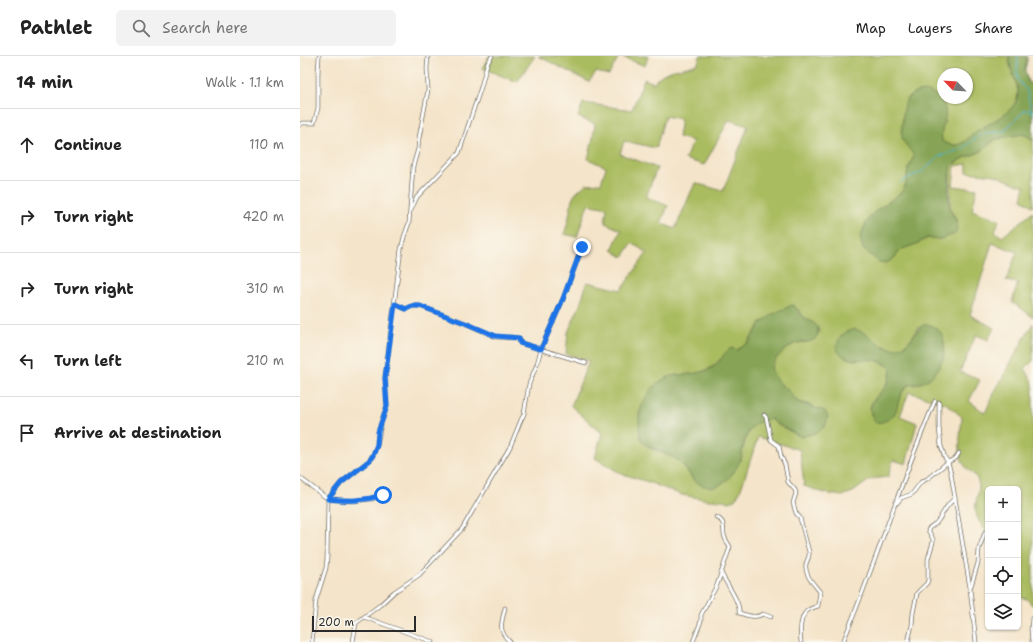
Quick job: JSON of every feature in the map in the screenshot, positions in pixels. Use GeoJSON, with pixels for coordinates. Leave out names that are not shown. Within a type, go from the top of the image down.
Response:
{"type":"FeatureCollection","features":[{"type":"Feature","properties":{"kind":"street"},"geometry":{"type":"LineString","coordinates":[[300,125],[308,122],[314,123],[318,108],[319,56]]}},
{"type":"Feature","properties":{"kind":"street"},"geometry":{"type":"LineString","coordinates":[[312,642],[316,600],[326,568],[328,499],[341,483],[370,460],[377,445],[378,432],[387,406],[385,378],[401,249],[408,227],[414,166],[428,90],[428,56]]}},
{"type":"Feature","properties":{"kind":"street"},"geometry":{"type":"LineString","coordinates":[[410,212],[417,197],[459,153],[487,64],[492,56]]}},
{"type":"Feature","properties":{"kind":"street"},"geometry":{"type":"LineString","coordinates":[[353,642],[356,623],[419,574],[462,529],[510,447],[524,414],[529,384],[541,349],[563,299],[582,247]]}},
{"type":"Feature","properties":{"kind":"street"},"geometry":{"type":"LineString","coordinates":[[395,304],[406,309],[412,306],[420,306],[496,336],[519,338],[520,343],[586,363]]}},
{"type":"Feature","properties":{"kind":"street"},"geometry":{"type":"LineString","coordinates":[[843,642],[896,503],[904,476],[914,456],[917,444],[935,401]]}},
{"type":"Feature","properties":{"kind":"street"},"geometry":{"type":"LineString","coordinates":[[940,402],[939,427],[941,446],[948,462],[951,474],[970,588],[976,642]]}},
{"type":"Feature","properties":{"kind":"street"},"geometry":{"type":"LineString","coordinates":[[764,415],[766,417],[771,440],[779,446],[780,456],[785,465],[788,482],[796,493],[793,503],[800,518],[810,556],[806,566],[808,576],[820,592],[818,606],[806,612],[800,624],[799,631],[801,642]]}},
{"type":"Feature","properties":{"kind":"street"},"geometry":{"type":"LineString","coordinates":[[896,503],[900,498],[912,494],[921,482],[948,462],[956,458],[959,453]]}},
{"type":"Feature","properties":{"kind":"street"},"geometry":{"type":"LineString","coordinates":[[300,478],[328,499],[353,501],[371,499],[383,495]]}},
{"type":"Feature","properties":{"kind":"street"},"geometry":{"type":"LineString","coordinates":[[908,642],[916,596],[928,580],[928,559],[933,539],[928,530],[929,527],[938,521],[948,504],[954,498]]}},
{"type":"Feature","properties":{"kind":"street"},"geometry":{"type":"LineString","coordinates":[[693,642],[701,615],[717,585],[730,547],[724,536],[724,523],[716,517]]}},
{"type":"Feature","properties":{"kind":"street"},"geometry":{"type":"LineString","coordinates":[[970,588],[978,563],[981,543],[985,532]]}},
{"type":"Feature","properties":{"kind":"street"},"geometry":{"type":"LineString","coordinates":[[721,573],[738,603],[740,609],[739,613],[753,616],[760,616],[763,614],[771,616]]}},
{"type":"Feature","properties":{"kind":"street"},"geometry":{"type":"LineString","coordinates":[[505,608],[501,620],[501,627],[510,642]]}},
{"type":"Feature","properties":{"kind":"street"},"geometry":{"type":"LineString","coordinates":[[364,617],[433,642]]}},
{"type":"Feature","properties":{"kind":"street"},"geometry":{"type":"LineString","coordinates":[[1032,618],[1032,642]]}},
{"type":"Feature","properties":{"kind":"green space"},"geometry":{"type":"Polygon","coordinates":[[[489,56],[535,56],[517,82],[482,68],[489,56]]]}},
{"type":"Feature","properties":{"kind":"green space"},"geometry":{"type":"Polygon","coordinates":[[[538,56],[619,56],[609,75],[596,72],[589,82],[538,56]]]}},
{"type":"Feature","properties":{"kind":"green space"},"geometry":{"type":"Polygon","coordinates":[[[620,56],[648,56],[645,66],[620,56]]]}},
{"type":"Feature","properties":{"kind":"green space"},"geometry":{"type":"Polygon","coordinates":[[[700,56],[1008,56],[1018,88],[1016,102],[1006,113],[957,145],[947,144],[942,141],[941,136],[945,116],[943,104],[973,104],[973,68],[937,68],[937,99],[916,93],[910,96],[906,102],[906,144],[911,149],[914,156],[908,169],[906,184],[902,192],[879,208],[892,260],[902,249],[928,238],[941,239],[957,221],[950,209],[950,167],[961,159],[980,152],[996,139],[1023,134],[1033,141],[1033,207],[1022,199],[1025,186],[995,175],[967,172],[967,164],[955,166],[953,186],[977,189],[972,210],[999,220],[995,232],[1002,237],[1033,212],[1033,317],[1012,302],[1018,283],[1006,281],[1017,252],[992,243],[970,315],[994,328],[988,340],[976,335],[960,372],[980,380],[969,401],[985,413],[996,389],[1033,323],[1033,361],[1025,368],[1033,383],[1033,606],[1027,599],[1021,598],[1021,486],[985,486],[985,530],[976,513],[979,484],[977,479],[962,461],[960,442],[962,417],[947,404],[909,392],[900,416],[917,423],[906,464],[893,460],[888,477],[871,479],[853,492],[842,496],[824,493],[804,486],[800,450],[758,437],[741,489],[735,500],[729,502],[682,495],[620,473],[595,458],[602,433],[571,406],[589,361],[566,354],[568,332],[580,305],[587,282],[621,290],[647,253],[632,243],[623,257],[612,250],[621,230],[605,223],[607,208],[588,204],[577,237],[564,234],[572,200],[575,194],[586,184],[601,183],[606,167],[588,159],[595,124],[578,117],[583,103],[632,110],[644,79],[654,83],[663,74],[698,63],[700,56]],[[665,116],[656,148],[624,141],[620,154],[657,168],[646,197],[668,206],[661,223],[675,229],[695,183],[723,191],[748,126],[729,120],[704,165],[685,159],[693,141],[678,137],[681,119],[665,116]],[[798,309],[761,323],[744,347],[723,357],[705,371],[684,376],[676,375],[663,380],[639,412],[640,438],[650,448],[675,458],[681,463],[694,481],[741,458],[748,432],[753,425],[759,422],[771,419],[777,424],[802,437],[811,405],[798,402],[789,391],[778,382],[771,369],[772,363],[782,352],[795,343],[808,342],[819,333],[818,327],[804,317],[798,309]],[[919,327],[907,343],[902,347],[892,349],[882,345],[868,335],[851,360],[878,361],[887,365],[891,369],[888,382],[873,400],[871,405],[870,410],[876,423],[894,415],[904,390],[910,384],[916,385],[944,350],[943,336],[919,327]]]}},
{"type":"Feature","properties":{"kind":"green space"},"geometry":{"type":"Polygon","coordinates":[[[1008,56],[1027,56],[1025,70],[1028,82],[1033,85],[1033,141],[1023,134],[996,139],[980,152],[961,159],[950,167],[948,188],[951,212],[957,223],[957,230],[955,234],[941,239],[927,238],[902,249],[892,260],[886,263],[879,262],[863,249],[860,238],[865,225],[873,213],[902,192],[906,184],[908,169],[914,156],[902,137],[902,119],[906,101],[910,96],[920,91],[926,91],[937,97],[937,104],[943,104],[945,110],[945,118],[941,136],[942,141],[947,144],[957,145],[1006,113],[1016,102],[1018,88],[1008,56]]]}},
{"type":"Feature","properties":{"kind":"green space"},"geometry":{"type":"Polygon","coordinates":[[[792,305],[800,314],[818,327],[818,333],[814,340],[794,344],[786,349],[777,358],[771,369],[778,382],[789,391],[798,402],[825,411],[828,417],[825,426],[822,429],[815,433],[801,437],[777,424],[771,419],[756,424],[747,435],[737,467],[726,481],[712,487],[701,485],[696,482],[679,461],[645,444],[640,436],[639,420],[642,404],[650,390],[662,380],[669,377],[700,372],[713,367],[731,348],[737,350],[749,342],[761,323],[773,314],[792,305]]]}},
{"type":"Feature","properties":{"kind":"green space"},"geometry":{"type":"Polygon","coordinates":[[[925,324],[936,328],[942,335],[944,345],[943,356],[939,367],[932,376],[922,382],[910,384],[901,395],[895,413],[892,417],[886,421],[876,423],[872,416],[871,405],[888,382],[891,369],[884,363],[877,361],[848,358],[841,355],[836,348],[839,340],[844,333],[855,329],[886,347],[896,349],[906,344],[919,328],[925,324]]]}},
{"type":"Feature","properties":{"kind":"waterway"},"geometry":{"type":"LineString","coordinates":[[1018,56],[1018,80],[1027,91],[1033,114]]}},
{"type":"Feature","properties":{"kind":"waterway"},"geometry":{"type":"LineString","coordinates":[[900,183],[909,177],[922,172],[940,156],[962,149],[985,133],[1002,132],[1025,110],[1031,110]]}},
{"type":"Feature","properties":{"kind":"route"},"geometry":{"type":"LineString","coordinates":[[383,495],[371,499],[353,501],[328,499],[341,483],[370,460],[377,445],[378,432],[387,406],[385,378],[395,304],[406,309],[412,306],[420,306],[496,336],[519,338],[520,343],[541,349],[555,319],[582,247]]}}]}
